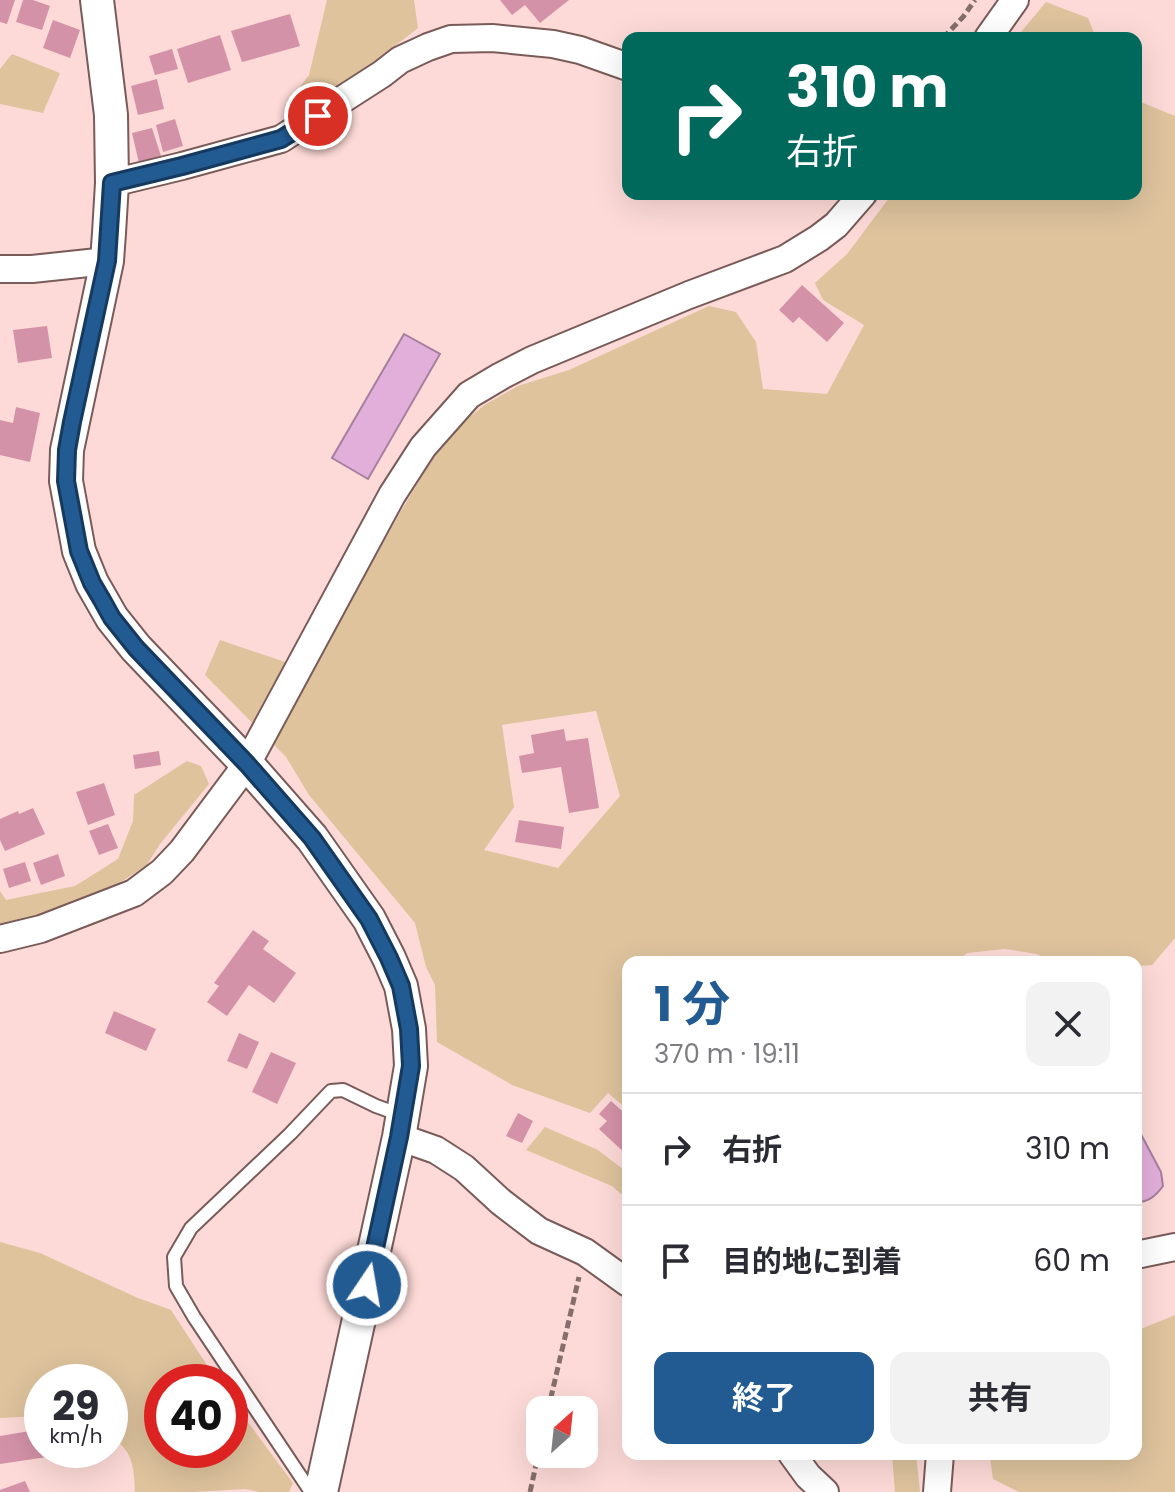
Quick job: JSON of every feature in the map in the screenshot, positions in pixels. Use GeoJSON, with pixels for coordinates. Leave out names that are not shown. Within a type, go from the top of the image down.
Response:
{"type":"FeatureCollection","features":[{"type":"Feature","properties":{"kind":"street"},"geometry":{"type":"LineString","coordinates":[[97,0],[111,115],[112,183],[107,261],[67,450],[66,481],[79,551],[92,583],[120,628],[312,838],[369,919],[401,986],[409,1029],[411,1066],[400,1126],[321,1492]]}},
{"type":"Feature","properties":{"kind":"street"},"geometry":{"type":"LineString","coordinates":[[992,32],[1015,0]]}},
{"type":"Feature","properties":{"kind":"street"},"geometry":{"type":"LineString","coordinates":[[112,183],[281,139],[400,60],[451,39],[492,38],[553,44],[622,65]]}},
{"type":"Feature","properties":{"kind":"street"},"geometry":{"type":"LineString","coordinates":[[0,939],[41,929],[134,893],[162,872],[182,851],[247,764],[392,495],[423,447],[469,395],[532,360],[785,259],[836,225],[855,200]]}},
{"type":"Feature","properties":{"kind":"street"},"geometry":{"type":"LineString","coordinates":[[0,269],[107,261]]}},
{"type":"Feature","properties":{"kind":"street"},"geometry":{"type":"LineString","coordinates":[[400,1126],[464,1168],[539,1231],[585,1252],[622,1279]]}},
{"type":"Feature","properties":{"kind":"street"},"geometry":{"type":"LineString","coordinates":[[1142,1254],[1175,1247]]}},
{"type":"Feature","properties":{"kind":"street"},"geometry":{"type":"LineString","coordinates":[[796,1460],[825,1492]]}},
{"type":"Feature","properties":{"kind":"street"},"geometry":{"type":"LineString","coordinates":[[937,1492],[940,1460]]}},
{"type":"Feature","properties":{"kind":"lane"},"geometry":{"type":"LineString","coordinates":[[311,1492],[176,1286],[174,1257],[191,1228],[331,1091],[343,1090],[376,1106],[400,1126]]}},
{"type":"Feature","properties":{"kind":"path"},"geometry":{"type":"LineString","coordinates":[[949,32],[975,0]]}},
{"type":"Feature","properties":{"kind":"path"},"geometry":{"type":"LineString","coordinates":[[551,1396],[585,1252]]}},
{"type":"Feature","properties":{"kind":"path"},"geometry":{"type":"LineString","coordinates":[[530,1492],[535,1468]]}},
{"type":"Feature","properties":{"kind":"shaded area"},"geometry":{"type":"Polygon","coordinates":[[[327,0],[414,0],[418,28],[294,124],[293,96],[309,75],[327,0]]]}},
{"type":"Feature","properties":{"kind":"shaded area"},"geometry":{"type":"Polygon","coordinates":[[[1046,2],[1088,18],[1094,32],[1021,32],[1046,2]]]}},
{"type":"Feature","properties":{"kind":"shaded area"},"geometry":{"type":"Polygon","coordinates":[[[12,54],[60,73],[43,113],[0,104],[0,69],[12,54]]]}},
{"type":"Feature","properties":{"kind":"shaded area"},"geometry":{"type":"Polygon","coordinates":[[[1142,102],[1175,116],[1175,938],[1152,965],[1142,966],[1142,956],[1041,956],[1005,949],[967,953],[964,956],[622,956],[622,1105],[608,1093],[590,1113],[512,1085],[437,1042],[435,985],[426,967],[415,923],[309,795],[286,757],[205,675],[220,640],[312,671],[447,435],[486,404],[518,386],[569,370],[709,306],[736,312],[756,342],[763,389],[827,394],[864,325],[823,300],[815,283],[847,254],[888,200],[1142,200],[1142,102]],[[596,711],[502,725],[514,807],[484,850],[558,868],[620,796],[596,711]]]}},
{"type":"Feature","properties":{"kind":"shaded area"},"geometry":{"type":"Polygon","coordinates":[[[404,334],[440,354],[368,479],[332,458],[404,334]]]}},
{"type":"Feature","properties":{"kind":"shaded area"},"geometry":{"type":"Polygon","coordinates":[[[187,761],[201,766],[209,784],[146,866],[54,917],[0,929],[0,891],[6,900],[75,886],[118,859],[133,821],[134,795],[187,761]]]}},
{"type":"Feature","properties":{"kind":"shaded area"},"geometry":{"type":"Polygon","coordinates":[[[545,1127],[598,1150],[622,1168],[622,1195],[612,1186],[526,1150],[545,1127]]]}},
{"type":"Feature","properties":{"kind":"shaded area"},"geometry":{"type":"Polygon","coordinates":[[[1142,1136],[1161,1172],[1163,1186],[1142,1202],[1142,1136]]]}},
{"type":"Feature","properties":{"kind":"shaded area"},"geometry":{"type":"Polygon","coordinates":[[[0,1242],[40,1253],[171,1310],[206,1364],[144,1364],[144,1468],[248,1468],[248,1422],[293,1483],[289,1492],[245,1489],[135,1492],[128,1453],[128,1364],[24,1364],[24,1417],[0,1418],[0,1242]]]}},
{"type":"Feature","properties":{"kind":"shaded area"},"geometry":{"type":"Polygon","coordinates":[[[1175,1315],[1175,1492],[1019,1492],[993,1479],[990,1460],[1142,1460],[1142,1329],[1175,1315]]]}},
{"type":"Feature","properties":{"kind":"shaded area"},"geometry":{"type":"Polygon","coordinates":[[[892,1460],[917,1460],[920,1492],[895,1492],[892,1460]]]}},
{"type":"Feature","properties":{"kind":"building"},"geometry":{"type":"Polygon","coordinates":[[[0,0],[15,0],[7,24],[0,22],[0,0]]]}},
{"type":"Feature","properties":{"kind":"building"},"geometry":{"type":"Polygon","coordinates":[[[23,0],[50,6],[42,30],[16,22],[23,0]]]}},
{"type":"Feature","properties":{"kind":"building"},"geometry":{"type":"Polygon","coordinates":[[[500,0],[569,0],[540,23],[525,5],[512,15],[500,0]]]}},
{"type":"Feature","properties":{"kind":"building"},"geometry":{"type":"Polygon","coordinates":[[[290,14],[300,46],[242,62],[231,31],[290,14]]]}},
{"type":"Feature","properties":{"kind":"building"},"geometry":{"type":"Polygon","coordinates":[[[53,20],[80,30],[70,58],[43,48],[53,20]]]}},
{"type":"Feature","properties":{"kind":"building"},"geometry":{"type":"Polygon","coordinates":[[[220,35],[231,70],[188,83],[177,49],[220,35]]]}},
{"type":"Feature","properties":{"kind":"building"},"geometry":{"type":"Polygon","coordinates":[[[172,49],[178,69],[155,75],[149,56],[172,49]]]}},
{"type":"Feature","properties":{"kind":"building"},"geometry":{"type":"Polygon","coordinates":[[[157,79],[164,109],[138,115],[131,86],[157,79]]]}},
{"type":"Feature","properties":{"kind":"building"},"geometry":{"type":"Polygon","coordinates":[[[175,119],[183,146],[163,152],[156,125],[175,119]]]}},
{"type":"Feature","properties":{"kind":"building"},"geometry":{"type":"Polygon","coordinates":[[[152,128],[161,156],[139,163],[132,133],[152,128]]]}},
{"type":"Feature","properties":{"kind":"building"},"geometry":{"type":"Polygon","coordinates":[[[802,285],[844,323],[827,342],[799,317],[793,323],[779,310],[802,285]]]}},
{"type":"Feature","properties":{"kind":"building"},"geometry":{"type":"Polygon","coordinates":[[[47,326],[52,358],[18,363],[13,330],[47,326]]]}},
{"type":"Feature","properties":{"kind":"building"},"geometry":{"type":"Polygon","coordinates":[[[16,407],[40,413],[30,462],[0,455],[0,420],[13,423],[16,407]]]}},
{"type":"Feature","properties":{"kind":"building"},"geometry":{"type":"Polygon","coordinates":[[[564,729],[566,741],[588,738],[599,808],[569,813],[561,767],[522,773],[519,756],[534,753],[531,735],[564,729]]]}},
{"type":"Feature","properties":{"kind":"building"},"geometry":{"type":"Polygon","coordinates":[[[159,751],[161,765],[135,769],[133,755],[159,751]]]}},
{"type":"Feature","properties":{"kind":"building"},"geometry":{"type":"Polygon","coordinates":[[[104,783],[115,815],[88,825],[76,792],[104,783]]]}},
{"type":"Feature","properties":{"kind":"building"},"geometry":{"type":"Polygon","coordinates":[[[33,808],[45,834],[5,851],[0,840],[0,819],[33,808]]]}},
{"type":"Feature","properties":{"kind":"building"},"geometry":{"type":"Polygon","coordinates":[[[519,820],[564,827],[561,849],[515,842],[519,820]]]}},
{"type":"Feature","properties":{"kind":"building"},"geometry":{"type":"Polygon","coordinates":[[[108,824],[118,848],[99,855],[89,831],[108,824]]]}},
{"type":"Feature","properties":{"kind":"building"},"geometry":{"type":"Polygon","coordinates":[[[58,854],[65,876],[41,885],[33,863],[58,854]]]}},
{"type":"Feature","properties":{"kind":"building"},"geometry":{"type":"Polygon","coordinates":[[[25,862],[31,881],[9,888],[3,869],[25,862]]]}},
{"type":"Feature","properties":{"kind":"building"},"geometry":{"type":"Polygon","coordinates":[[[253,930],[269,941],[263,949],[296,973],[274,1003],[249,985],[227,1016],[207,1002],[219,986],[214,983],[253,930]]]}},
{"type":"Feature","properties":{"kind":"building"},"geometry":{"type":"Polygon","coordinates":[[[114,1011],[156,1029],[146,1051],[105,1033],[114,1011]]]}},
{"type":"Feature","properties":{"kind":"building"},"geometry":{"type":"Polygon","coordinates":[[[239,1033],[259,1042],[247,1069],[227,1061],[239,1033]]]}},
{"type":"Feature","properties":{"kind":"building"},"geometry":{"type":"Polygon","coordinates":[[[271,1052],[296,1063],[277,1104],[252,1092],[271,1052]]]}},
{"type":"Feature","properties":{"kind":"building"},"geometry":{"type":"Polygon","coordinates":[[[611,1101],[622,1111],[622,1150],[599,1129],[607,1121],[599,1114],[611,1101]]]}},
{"type":"Feature","properties":{"kind":"building"},"geometry":{"type":"Polygon","coordinates":[[[518,1113],[533,1121],[522,1143],[506,1136],[518,1113]]]}},
{"type":"Feature","properties":{"kind":"building"},"geometry":{"type":"Polygon","coordinates":[[[24,1432],[24,1460],[0,1464],[0,1436],[24,1432]]]}},
{"type":"Feature","properties":{"kind":"building"},"geometry":{"type":"Polygon","coordinates":[[[25,1481],[30,1492],[0,1492],[0,1490],[25,1481]]]}},
{"type":"Feature","properties":{"kind":"route"},"geometry":{"type":"LineString","coordinates":[[318,116],[281,139],[112,183],[107,261],[72,422],[66,481],[79,551],[92,583],[112,618],[136,648],[247,764],[312,838],[369,919],[401,986],[409,1029],[411,1066],[367,1285]]}}]}
